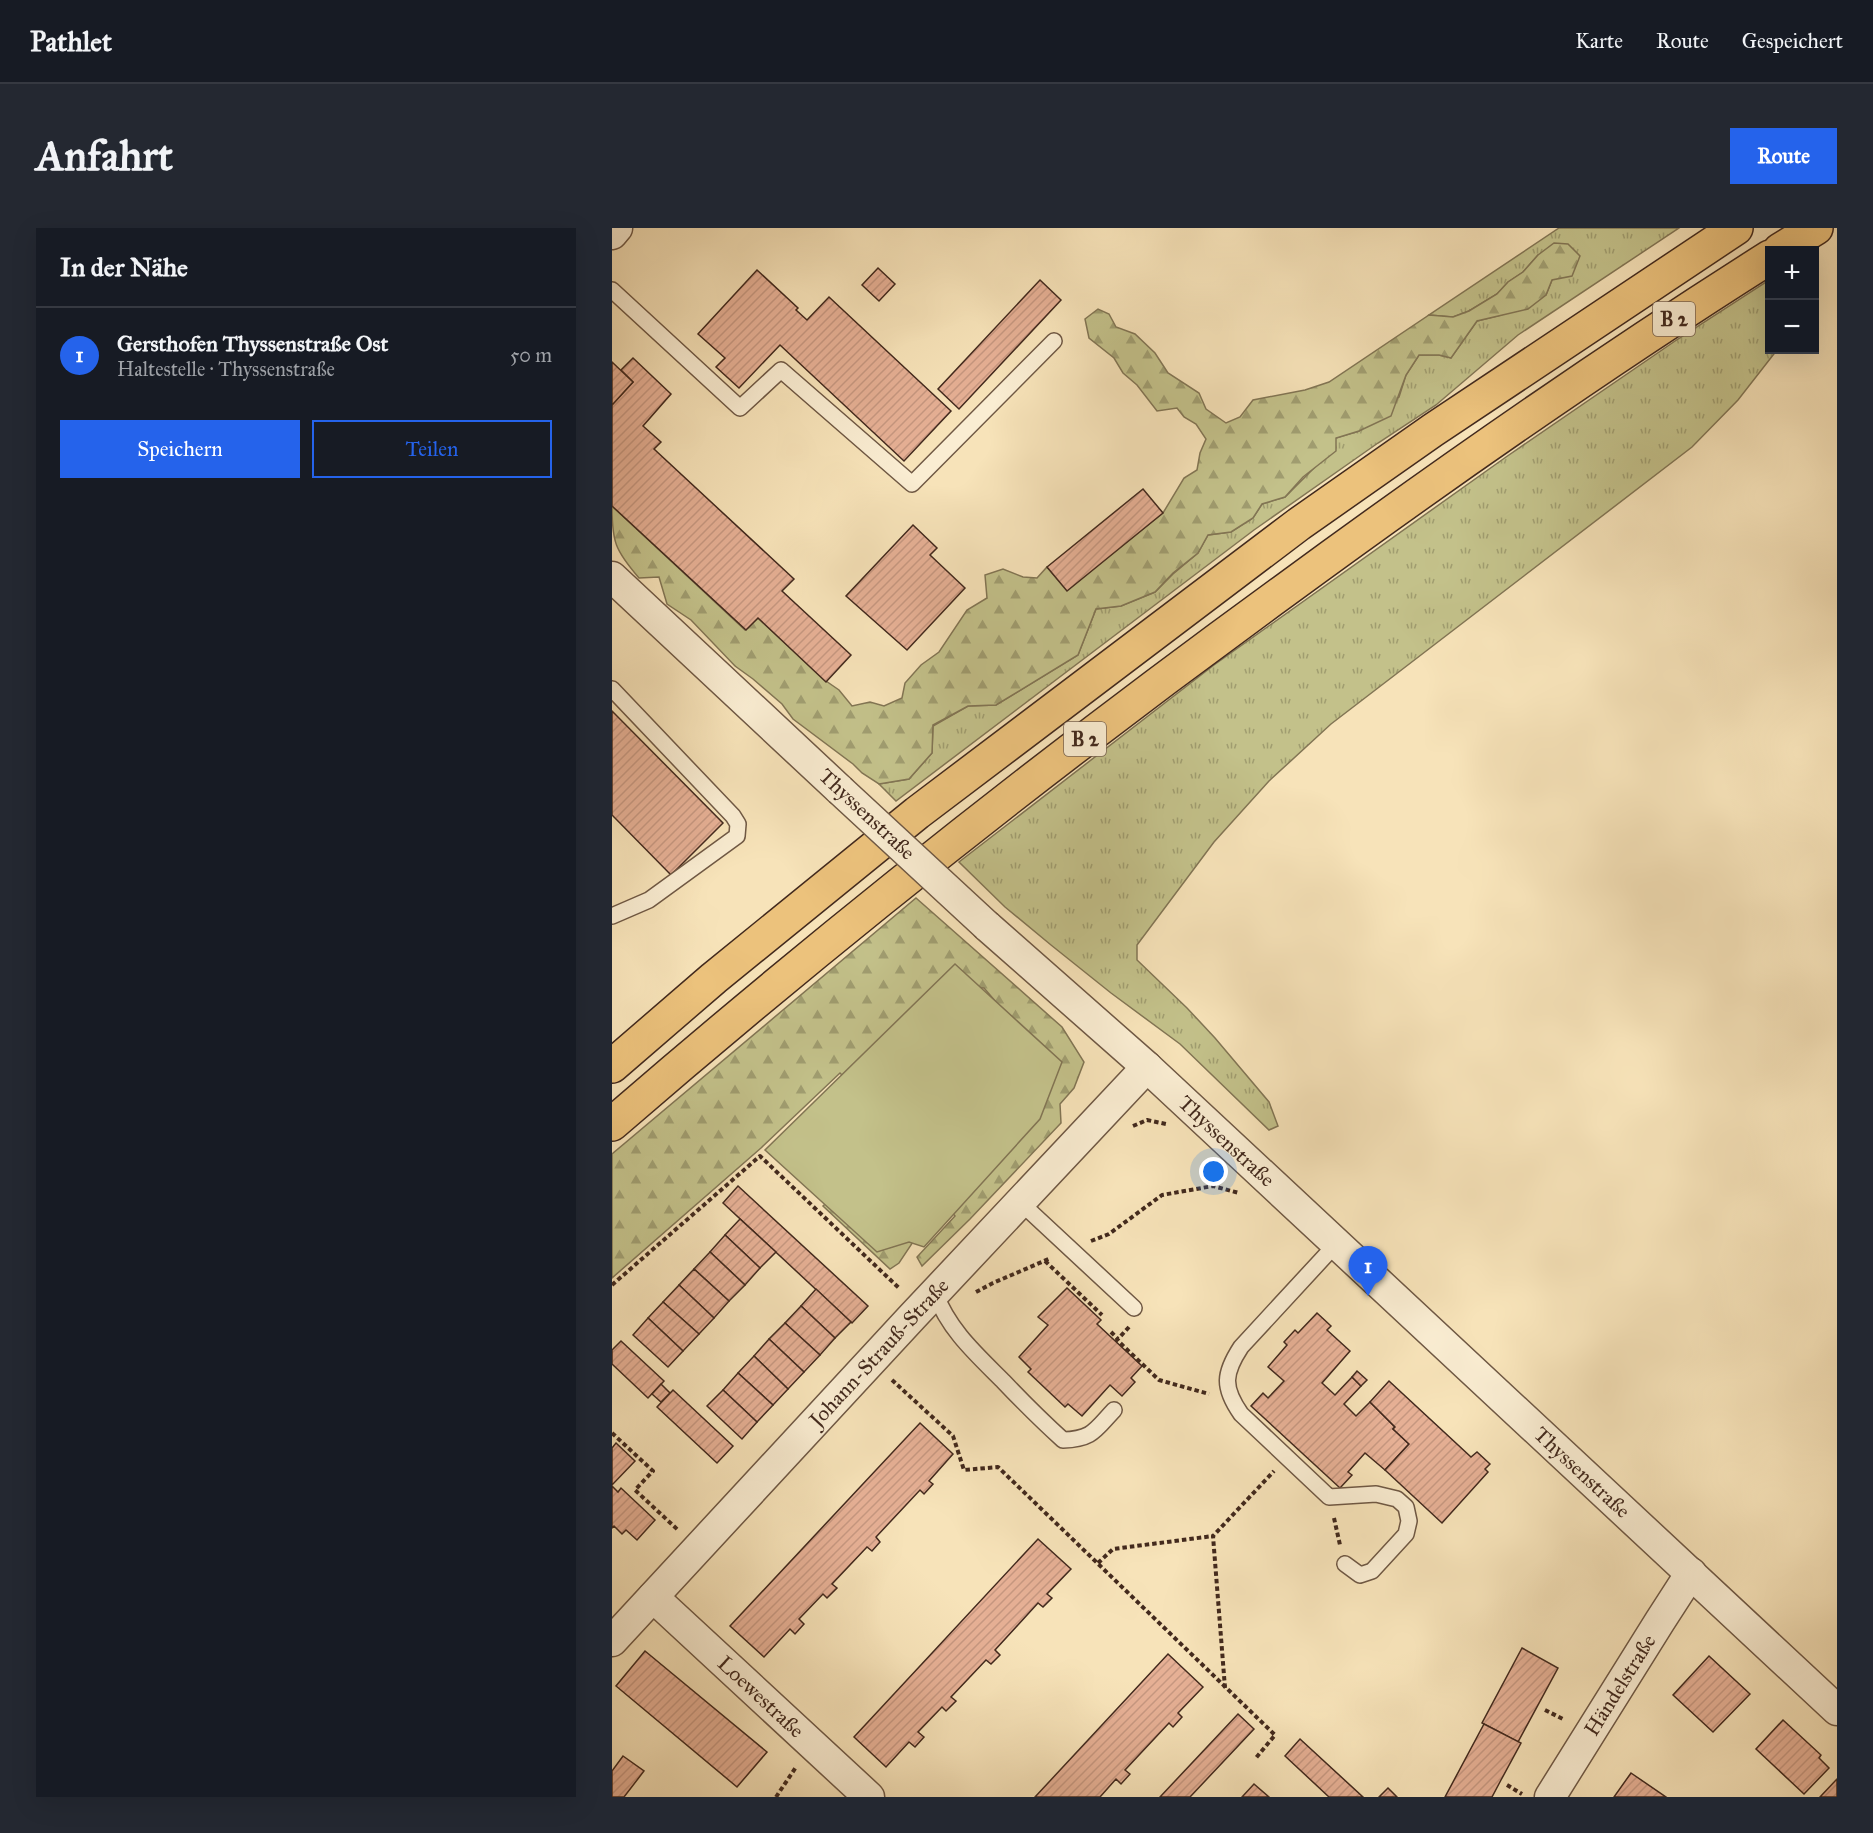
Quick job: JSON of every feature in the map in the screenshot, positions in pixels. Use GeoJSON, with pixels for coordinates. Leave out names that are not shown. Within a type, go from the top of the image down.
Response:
{"type":"FeatureCollection","features":[{"type":"Feature","properties":{"kind":"highway","name":"B 2"},"geometry":{"type":"LineString","coordinates":[[612,1066],[714,978],[916,813],[1299,524],[1452,417],[1736,228]]}},
{"type":"Feature","properties":{"kind":"highway"},"geometry":{"type":"LineString","coordinates":[[1787,246],[1816,228]]}},
{"type":"Feature","properties":{"kind":"highway","name":"B 2"},"geometry":{"type":"LineString","coordinates":[[612,1124],[830,940],[1174,671],[1459,465],[1711,294],[1765,260]]}},
{"type":"Feature","properties":{"kind":"street"},"geometry":{"type":"LineString","coordinates":[[612,234],[617,228]]}},
{"type":"Feature","properties":{"kind":"street","name":"Thyssenstraße"},"geometry":{"type":"LineString","coordinates":[[612,577],[987,926],[1147,1067],[1837,1710]]}},
{"type":"Feature","properties":{"kind":"street","name":"Johann-Strauß-Straße"},"geometry":{"type":"LineString","coordinates":[[612,1641],[872,1361],[932,1304],[1020,1202],[1147,1067]]}},
{"type":"Feature","properties":{"kind":"street","name":"Händelstraße"},"geometry":{"type":"LineString","coordinates":[[1550,1797],[1691,1574]]}},
{"type":"Feature","properties":{"kind":"street","name":"Loewestraße"},"geometry":{"type":"LineString","coordinates":[[653,1597],[869,1797]]}},
{"type":"Feature","properties":{"kind":"lane"},"geometry":{"type":"LineString","coordinates":[[612,290],[740,408],[780,370],[912,484],[1053,340]]}},
{"type":"Feature","properties":{"kind":"lane"},"geometry":{"type":"LineString","coordinates":[[612,689],[733,816],[738,824],[737,836],[649,900],[612,916]]}},
{"type":"Feature","properties":{"kind":"lane"},"geometry":{"type":"LineString","coordinates":[[1020,1202],[1134,1308]]}},
{"type":"Feature","properties":{"kind":"lane"},"geometry":{"type":"LineString","coordinates":[[1337,1243],[1241,1347],[1230,1364],[1228,1380],[1230,1399],[1240,1414],[1329,1497],[1376,1494],[1397,1499],[1406,1507],[1409,1521],[1406,1534],[1371,1571],[1360,1575],[1345,1564]]}},
{"type":"Feature","properties":{"kind":"lane"},"geometry":{"type":"LineString","coordinates":[[932,1304],[960,1338],[1063,1440],[1082,1439],[1093,1433],[1114,1410]]}},
{"type":"Feature","properties":{"kind":"path"},"geometry":{"type":"LineString","coordinates":[[1126,1129],[1147,1120],[1173,1126]]}},
{"type":"Feature","properties":{"kind":"path"},"geometry":{"type":"LineString","coordinates":[[612,1285],[760,1156],[932,1304],[993,1283],[1109,1234],[1162,1195],[1213,1186],[1241,1194]]}},
{"type":"Feature","properties":{"kind":"path"},"geometry":{"type":"LineString","coordinates":[[1045,1261],[1102,1315]]}},
{"type":"Feature","properties":{"kind":"path"},"geometry":{"type":"LineString","coordinates":[[1118,1339],[1130,1326]]}},
{"type":"Feature","properties":{"kind":"path"},"geometry":{"type":"LineString","coordinates":[[1111,1332],[1159,1380],[1230,1399]]}},
{"type":"Feature","properties":{"kind":"path"},"geometry":{"type":"LineString","coordinates":[[872,1361],[953,1437],[964,1470],[998,1467],[1275,1735],[1255,1759]]}},
{"type":"Feature","properties":{"kind":"path"},"geometry":{"type":"LineString","coordinates":[[612,1433],[653,1471],[635,1490],[698,1549]]}},
{"type":"Feature","properties":{"kind":"path"},"geometry":{"type":"LineString","coordinates":[[1098,1563],[1113,1548],[1213,1536],[1287,1457]]}},
{"type":"Feature","properties":{"kind":"path"},"geometry":{"type":"LineString","coordinates":[[1329,1497],[1345,1564]]}},
{"type":"Feature","properties":{"kind":"path"},"geometry":{"type":"LineString","coordinates":[[1213,1536],[1225,1688]]}},
{"type":"Feature","properties":{"kind":"path"},"geometry":{"type":"LineString","coordinates":[[776,1797],[812,1744]]}},
{"type":"Feature","properties":{"kind":"path"},"geometry":{"type":"LineString","coordinates":[[1507,1785],[1529,1797]]}},
{"type":"Feature","properties":{"kind":"green space"},"geometry":{"type":"Polygon","coordinates":[[[1559,228],[1679,228],[1518,335],[1436,405],[1254,530],[896,801],[879,784],[909,779],[932,753],[933,726],[968,706],[996,705],[1078,655],[1096,609],[1121,606],[1155,592],[1198,553],[1208,535],[1231,532],[1253,518],[1262,504],[1285,497],[1316,466],[1336,438],[1359,431],[1399,397],[1406,375],[1419,355],[1439,355],[1451,358],[1477,321],[1501,315],[1546,295],[1552,280],[1538,255],[1523,272],[1508,282],[1497,294],[1469,311],[1453,317],[1429,315],[1559,228]]]}},
{"type":"Feature","properties":{"kind":"green space"},"geometry":{"type":"Polygon","coordinates":[[[1554,243],[1568,244],[1580,256],[1572,276],[1552,280],[1546,295],[1528,309],[1477,321],[1451,358],[1439,355],[1419,355],[1406,375],[1391,416],[1359,431],[1336,438],[1336,451],[1303,477],[1285,497],[1262,504],[1253,518],[1231,532],[1208,535],[1198,553],[1173,573],[1155,592],[1121,606],[1096,609],[1078,655],[996,705],[968,706],[933,725],[932,753],[909,779],[879,784],[793,719],[782,704],[735,666],[691,620],[667,604],[659,577],[639,578],[616,545],[612,506],[745,630],[758,618],[826,681],[839,690],[852,706],[870,702],[884,706],[902,698],[905,683],[921,665],[939,652],[967,610],[987,598],[985,575],[1003,569],[1023,577],[1037,578],[1047,567],[1067,590],[1163,513],[1184,478],[1197,470],[1200,453],[1206,439],[1196,424],[1184,417],[1177,408],[1157,411],[1137,385],[1123,373],[1114,358],[1089,338],[1085,319],[1098,309],[1109,314],[1116,327],[1135,334],[1155,353],[1168,373],[1199,393],[1206,409],[1226,423],[1240,417],[1253,400],[1305,390],[1329,382],[1429,315],[1453,317],[1469,311],[1497,294],[1554,243]]]}},
{"type":"Feature","properties":{"kind":"green space"},"geometry":{"type":"Polygon","coordinates":[[[1765,283],[1765,354],[1774,354],[1738,400],[1692,447],[1331,724],[1269,781],[1214,842],[1137,945],[1137,960],[1215,1038],[1269,1102],[1278,1126],[1269,1130],[1180,1044],[1051,945],[1005,907],[959,862],[1214,665],[1506,457],[1678,339],[1765,283]]]}},
{"type":"Feature","properties":{"kind":"green space"},"geometry":{"type":"Polygon","coordinates":[[[916,898],[1062,1027],[1084,1062],[1074,1088],[1060,1104],[1061,1123],[922,1266],[917,1257],[955,1216],[941,1199],[1020,1030],[984,988],[961,987],[880,1114],[840,1073],[761,1148],[612,1278],[612,1154],[916,898]]]}},
{"type":"Feature","properties":{"kind":"green space"},"geometry":{"type":"Polygon","coordinates":[[[955,964],[1062,1062],[1040,1119],[924,1247],[909,1242],[877,1252],[765,1150],[955,964]]]}},
{"type":"Feature","properties":{"kind":"green space"},"geometry":{"type":"Polygon","coordinates":[[[843,1188],[913,1242],[899,1263],[890,1269],[823,1206],[843,1188]]]}},
{"type":"Feature","properties":{"kind":"building"},"geometry":{"type":"Polygon","coordinates":[[[878,268],[895,284],[879,301],[862,285],[878,268]]]}},
{"type":"Feature","properties":{"kind":"building"},"geometry":{"type":"Polygon","coordinates":[[[757,270],[798,308],[796,310],[807,320],[829,297],[951,411],[904,461],[780,345],[739,388],[716,367],[725,358],[698,334],[757,270]]]}},
{"type":"Feature","properties":{"kind":"building"},"geometry":{"type":"Polygon","coordinates":[[[1040,280],[1061,300],[959,409],[938,389],[1040,280]]]}},
{"type":"Feature","properties":{"kind":"building"},"geometry":{"type":"Polygon","coordinates":[[[633,358],[671,394],[643,426],[661,442],[654,449],[794,579],[782,591],[851,655],[826,682],[758,618],[746,630],[612,506],[612,405],[633,382],[621,370],[633,358]]]}},
{"type":"Feature","properties":{"kind":"building"},"geometry":{"type":"Polygon","coordinates":[[[612,362],[633,382],[612,405],[612,362]]]}},
{"type":"Feature","properties":{"kind":"building"},"geometry":{"type":"Polygon","coordinates":[[[1143,489],[1163,513],[1067,591],[1047,567],[1143,489]]]}},
{"type":"Feature","properties":{"kind":"building"},"geometry":{"type":"Polygon","coordinates":[[[913,525],[937,548],[930,555],[965,588],[907,650],[846,596],[913,525]]]}},
{"type":"Feature","properties":{"kind":"building"},"geometry":{"type":"Polygon","coordinates":[[[612,711],[723,823],[671,875],[612,815],[612,711]]]}},
{"type":"Feature","properties":{"kind":"building"},"geometry":{"type":"Polygon","coordinates":[[[738,1186],[868,1306],[852,1323],[723,1203],[738,1186]]]}},
{"type":"Feature","properties":{"kind":"building"},"geometry":{"type":"Polygon","coordinates":[[[740,1219],[776,1252],[760,1268],[725,1235],[740,1219]]]}},
{"type":"Feature","properties":{"kind":"building"},"geometry":{"type":"Polygon","coordinates":[[[725,1235],[760,1268],[745,1285],[710,1252],[725,1235]]]}},
{"type":"Feature","properties":{"kind":"building"},"geometry":{"type":"Polygon","coordinates":[[[710,1252],[745,1285],[729,1301],[694,1269],[710,1252]]]}},
{"type":"Feature","properties":{"kind":"building"},"geometry":{"type":"Polygon","coordinates":[[[694,1269],[729,1301],[714,1318],[679,1285],[694,1269]]]}},
{"type":"Feature","properties":{"kind":"building"},"geometry":{"type":"Polygon","coordinates":[[[679,1285],[714,1318],[699,1334],[663,1302],[679,1285]]]}},
{"type":"Feature","properties":{"kind":"building"},"geometry":{"type":"Polygon","coordinates":[[[1067,1288],[1101,1320],[1097,1324],[1142,1366],[1131,1378],[1135,1382],[1122,1396],[1110,1385],[1082,1416],[1068,1404],[1065,1407],[1028,1372],[1031,1369],[1019,1357],[1048,1325],[1038,1317],[1067,1288]]]}},
{"type":"Feature","properties":{"kind":"building"},"geometry":{"type":"Polygon","coordinates":[[[816,1289],[851,1322],[835,1338],[801,1306],[816,1289]]]}},
{"type":"Feature","properties":{"kind":"building"},"geometry":{"type":"Polygon","coordinates":[[[663,1302],[699,1334],[683,1351],[648,1318],[663,1302]]]}},
{"type":"Feature","properties":{"kind":"building"},"geometry":{"type":"Polygon","coordinates":[[[801,1306],[835,1338],[820,1355],[785,1323],[801,1306]]]}},
{"type":"Feature","properties":{"kind":"building"},"geometry":{"type":"Polygon","coordinates":[[[1317,1313],[1331,1326],[1327,1330],[1350,1351],[1322,1383],[1335,1395],[1352,1377],[1361,1386],[1344,1404],[1356,1416],[1370,1402],[1409,1444],[1385,1470],[1365,1453],[1348,1472],[1352,1475],[1340,1488],[1251,1406],[1263,1393],[1268,1398],[1284,1381],[1268,1367],[1287,1345],[1284,1342],[1295,1330],[1298,1333],[1317,1313]]]}},
{"type":"Feature","properties":{"kind":"building"},"geometry":{"type":"Polygon","coordinates":[[[648,1318],[683,1351],[668,1367],[633,1335],[648,1318]]]}},
{"type":"Feature","properties":{"kind":"building"},"geometry":{"type":"Polygon","coordinates":[[[785,1323],[820,1355],[804,1372],[769,1339],[785,1323]]]}},
{"type":"Feature","properties":{"kind":"building"},"geometry":{"type":"Polygon","coordinates":[[[769,1339],[804,1372],[788,1389],[754,1356],[769,1339]]]}},
{"type":"Feature","properties":{"kind":"building"},"geometry":{"type":"Polygon","coordinates":[[[621,1341],[664,1381],[648,1398],[612,1364],[612,1350],[621,1341]]]}},
{"type":"Feature","properties":{"kind":"building"},"geometry":{"type":"Polygon","coordinates":[[[754,1356],[788,1389],[773,1405],[738,1373],[754,1356]]]}},
{"type":"Feature","properties":{"kind":"building"},"geometry":{"type":"Polygon","coordinates":[[[1357,1371],[1367,1380],[1361,1386],[1352,1377],[1357,1371]]]}},
{"type":"Feature","properties":{"kind":"building"},"geometry":{"type":"Polygon","coordinates":[[[738,1373],[773,1405],[757,1422],[723,1390],[738,1373]]]}},
{"type":"Feature","properties":{"kind":"building"},"geometry":{"type":"Polygon","coordinates":[[[1389,1381],[1471,1457],[1477,1452],[1490,1464],[1485,1469],[1488,1472],[1442,1523],[1385,1470],[1409,1444],[1370,1402],[1389,1381]]]}},
{"type":"Feature","properties":{"kind":"building"},"geometry":{"type":"Polygon","coordinates":[[[661,1384],[670,1393],[661,1402],[652,1394],[661,1384]]]}},
{"type":"Feature","properties":{"kind":"building"},"geometry":{"type":"Polygon","coordinates":[[[673,1390],[733,1446],[717,1463],[657,1407],[673,1390]]]}},
{"type":"Feature","properties":{"kind":"building"},"geometry":{"type":"Polygon","coordinates":[[[723,1390],[757,1422],[742,1439],[707,1406],[723,1390]]]}},
{"type":"Feature","properties":{"kind":"building"},"geometry":{"type":"Polygon","coordinates":[[[920,1423],[953,1454],[929,1481],[933,1484],[924,1494],[920,1490],[876,1537],[880,1542],[872,1551],[867,1547],[832,1584],[837,1588],[827,1598],[823,1594],[799,1619],[804,1624],[795,1634],[790,1629],[764,1657],[730,1626],[920,1423]]]}},
{"type":"Feature","properties":{"kind":"building"},"geometry":{"type":"Polygon","coordinates":[[[616,1443],[635,1461],[612,1485],[612,1448],[616,1443]]]}},
{"type":"Feature","properties":{"kind":"building"},"geometry":{"type":"Polygon","coordinates":[[[612,1486],[618,1492],[621,1488],[655,1520],[637,1540],[626,1530],[622,1534],[614,1526],[612,1528],[612,1486]]]}},
{"type":"Feature","properties":{"kind":"building"},"geometry":{"type":"Polygon","coordinates":[[[1038,1539],[1071,1569],[1047,1594],[1052,1598],[1043,1607],[1038,1603],[995,1650],[1000,1655],[991,1664],[986,1660],[951,1697],[956,1701],[946,1711],[942,1707],[918,1732],[924,1737],[915,1747],[909,1742],[886,1767],[854,1737],[1038,1539]]]}},
{"type":"Feature","properties":{"kind":"building"},"geometry":{"type":"Polygon","coordinates":[[[1522,1648],[1558,1668],[1518,1742],[1482,1723],[1522,1648]]]}},
{"type":"Feature","properties":{"kind":"building"},"geometry":{"type":"Polygon","coordinates":[[[645,1651],[767,1752],[737,1787],[616,1686],[645,1651]]]}},
{"type":"Feature","properties":{"kind":"building"},"geometry":{"type":"Polygon","coordinates":[[[1168,1654],[1203,1687],[1178,1713],[1182,1717],[1173,1727],[1169,1723],[1125,1770],[1130,1774],[1121,1784],[1116,1779],[1100,1797],[1035,1797],[1168,1654]]]}},
{"type":"Feature","properties":{"kind":"building"},"geometry":{"type":"Polygon","coordinates":[[[1709,1656],[1750,1694],[1713,1732],[1673,1695],[1709,1656]]]}},
{"type":"Feature","properties":{"kind":"building"},"geometry":{"type":"Polygon","coordinates":[[[1238,1714],[1254,1729],[1190,1797],[1160,1797],[1238,1714]]]}},
{"type":"Feature","properties":{"kind":"building"},"geometry":{"type":"Polygon","coordinates":[[[1783,1720],[1821,1755],[1819,1758],[1829,1768],[1804,1794],[1756,1749],[1783,1720]]]}},
{"type":"Feature","properties":{"kind":"building"},"geometry":{"type":"Polygon","coordinates":[[[1484,1724],[1521,1743],[1492,1797],[1445,1797],[1484,1724]]]}},
{"type":"Feature","properties":{"kind":"building"},"geometry":{"type":"Polygon","coordinates":[[[1300,1739],[1363,1797],[1329,1797],[1285,1756],[1300,1739]]]}},
{"type":"Feature","properties":{"kind":"building"},"geometry":{"type":"Polygon","coordinates":[[[623,1756],[644,1771],[624,1797],[612,1797],[612,1771],[623,1756]]]}},
{"type":"Feature","properties":{"kind":"building"},"geometry":{"type":"Polygon","coordinates":[[[1631,1773],[1666,1797],[1614,1797],[1631,1773]]]}},
{"type":"Feature","properties":{"kind":"building"},"geometry":{"type":"Polygon","coordinates":[[[1837,1779],[1837,1797],[1820,1797],[1837,1779]]]}},
{"type":"Feature","properties":{"kind":"building"},"geometry":{"type":"Polygon","coordinates":[[[1254,1784],[1269,1797],[1242,1797],[1254,1784]]]}},
{"type":"Feature","properties":{"kind":"building"},"geometry":{"type":"Polygon","coordinates":[[[1388,1788],[1397,1797],[1379,1797],[1388,1788]]]}},
{"type":"Feature","properties":{"kind":"place","name":"Gersthofen Thyssenstraße Ost"},"geometry":{"type":"Point","coordinates":[1368,1296]}}]}
